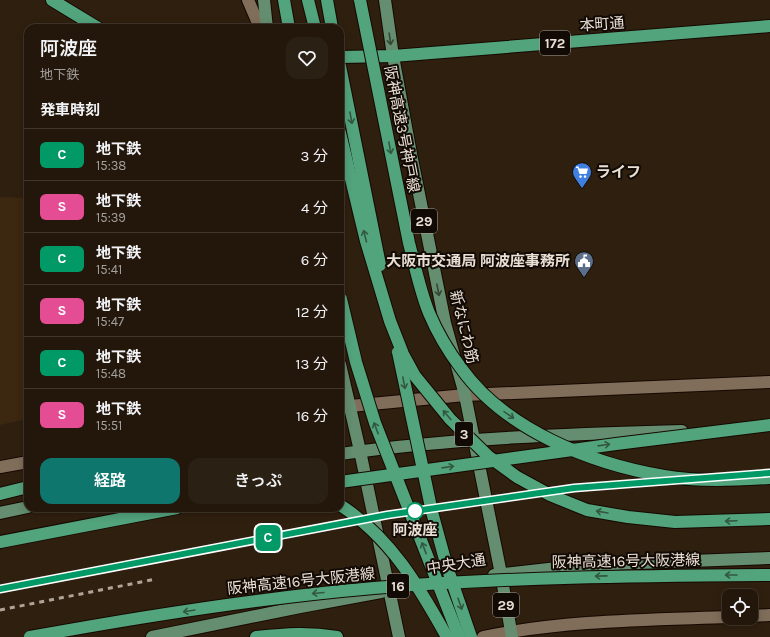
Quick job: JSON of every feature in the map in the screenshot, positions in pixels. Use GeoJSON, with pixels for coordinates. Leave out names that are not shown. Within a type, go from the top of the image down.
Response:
{"type":"FeatureCollection","features":[{"type":"Feature","properties":{"kind":"highway"},"geometry":{"type":"LineString","coordinates":[[52,0],[91,24]]}},
{"type":"Feature","properties":{"kind":"highway"},"geometry":{"type":"LineString","coordinates":[[284,0],[288,24]]}},
{"type":"Feature","properties":{"kind":"highway"},"geometry":{"type":"LineString","coordinates":[[308,0],[314,24]]}},
{"type":"Feature","properties":{"kind":"highway"},"geometry":{"type":"LineString","coordinates":[[327,0],[331,24]]}},
{"type":"Feature","properties":{"kind":"highway","name":"阪神高速3号神戸線"},"geometry":{"type":"LineString","coordinates":[[360,0],[409,243],[418,278],[429,312],[446,345],[461,369],[478,389],[502,410],[524,426],[555,442],[592,458],[629,469],[666,476],[705,480],[770,478]]}},
{"type":"Feature","properties":{"kind":"highway","name":"本町通"},"geometry":{"type":"LineString","coordinates":[[344,56],[393,56],[770,26]]}},
{"type":"Feature","properties":{"kind":"highway"},"geometry":{"type":"LineString","coordinates":[[344,85],[432,512],[447,567],[471,637]]}},
{"type":"Feature","properties":{"kind":"highway","name":"3"},"geometry":{"type":"LineString","coordinates":[[344,150],[368,248],[390,320],[403,354],[428,393],[450,419],[482,451],[517,477],[550,495],[586,510],[628,517],[674,522],[770,519]]}},
{"type":"Feature","properties":{"kind":"highway"},"geometry":{"type":"LineString","coordinates":[[344,310],[356,362],[374,423],[459,637]]}},
{"type":"Feature","properties":{"kind":"highway"},"geometry":{"type":"LineString","coordinates":[[344,481],[616,444],[770,425]]}},
{"type":"Feature","properties":{"kind":"highway"},"geometry":{"type":"LineString","coordinates":[[0,494],[24,488]]}},
{"type":"Feature","properties":{"kind":"highway"},"geometry":{"type":"LineString","coordinates":[[344,507],[358,516],[386,544],[410,574],[432,609],[447,637]]}},
{"type":"Feature","properties":{"kind":"highway"},"geometry":{"type":"LineString","coordinates":[[0,542],[156,512]]}},
{"type":"Feature","properties":{"kind":"highway","name":"阪神高速16号大阪港線"},"geometry":{"type":"LineString","coordinates":[[30,637],[201,608],[288,596],[376,588],[488,580],[600,576],[770,575]]}},
{"type":"Feature","properties":{"kind":"highway"},"geometry":{"type":"LineString","coordinates":[[256,637],[291,633],[315,633],[338,637]]}},
{"type":"Feature","properties":{"kind":"main road"},"geometry":{"type":"LineString","coordinates":[[264,0],[267,24]]}},
{"type":"Feature","properties":{"kind":"main road","name":"新なにわ筋"},"geometry":{"type":"LineString","coordinates":[[385,0],[393,56],[445,323],[465,396],[501,574],[511,634]]}},
{"type":"Feature","properties":{"kind":"main road"},"geometry":{"type":"LineString","coordinates":[[345,406],[360,451],[399,637]]}},
{"type":"Feature","properties":{"kind":"main road"},"geometry":{"type":"LineString","coordinates":[[344,453],[474,440],[560,434],[770,430]]}},
{"type":"Feature","properties":{"kind":"main road"},"geometry":{"type":"LineString","coordinates":[[0,513],[24,508]]}},
{"type":"Feature","properties":{"kind":"main road","name":"中央大通"},"geometry":{"type":"LineString","coordinates":[[152,637],[390,590],[501,574],[584,565],[770,558]]}},
{"type":"Feature","properties":{"kind":"street"},"geometry":{"type":"LineString","coordinates":[[248,0],[258,24]]}},
{"type":"Feature","properties":{"kind":"street"},"geometry":{"type":"LineString","coordinates":[[345,406],[465,396],[770,382]]}},
{"type":"Feature","properties":{"kind":"street"},"geometry":{"type":"LineString","coordinates":[[0,467],[24,463]]}},
{"type":"Feature","properties":{"kind":"street"},"geometry":{"type":"LineString","coordinates":[[758,616],[770,615]]}},
{"type":"Feature","properties":{"kind":"street"},"geometry":{"type":"LineString","coordinates":[[483,637],[595,623],[722,617]]}},
{"type":"Feature","properties":{"kind":"shaded area"},"geometry":{"type":"Polygon","coordinates":[[[0,197],[24,198],[24,420],[0,425],[0,197]]]}},
{"type":"Feature","properties":{"kind":"railway"},"geometry":{"type":"LineString","coordinates":[[0,589],[152,560]]}},
{"type":"Feature","properties":{"kind":"railway"},"geometry":{"type":"LineString","coordinates":[[0,610],[156,579]]}},
{"type":"Feature","properties":{"kind":"metro line","name":"C"},"geometry":{"type":"LineString","coordinates":[[0,589],[387,515],[558,489],[770,473]]}},
{"type":"Feature","properties":{"kind":"place","name":"ライフ"},"geometry":{"type":"Point","coordinates":[582,189]}},
{"type":"Feature","properties":{"kind":"place","name":"大阪市交通局 阿波座事務所"},"geometry":{"type":"Point","coordinates":[584,278]}},
{"type":"Feature","properties":{"kind":"place","name":"阿波座"},"geometry":{"type":"Point","coordinates":[415,511]}}]}
